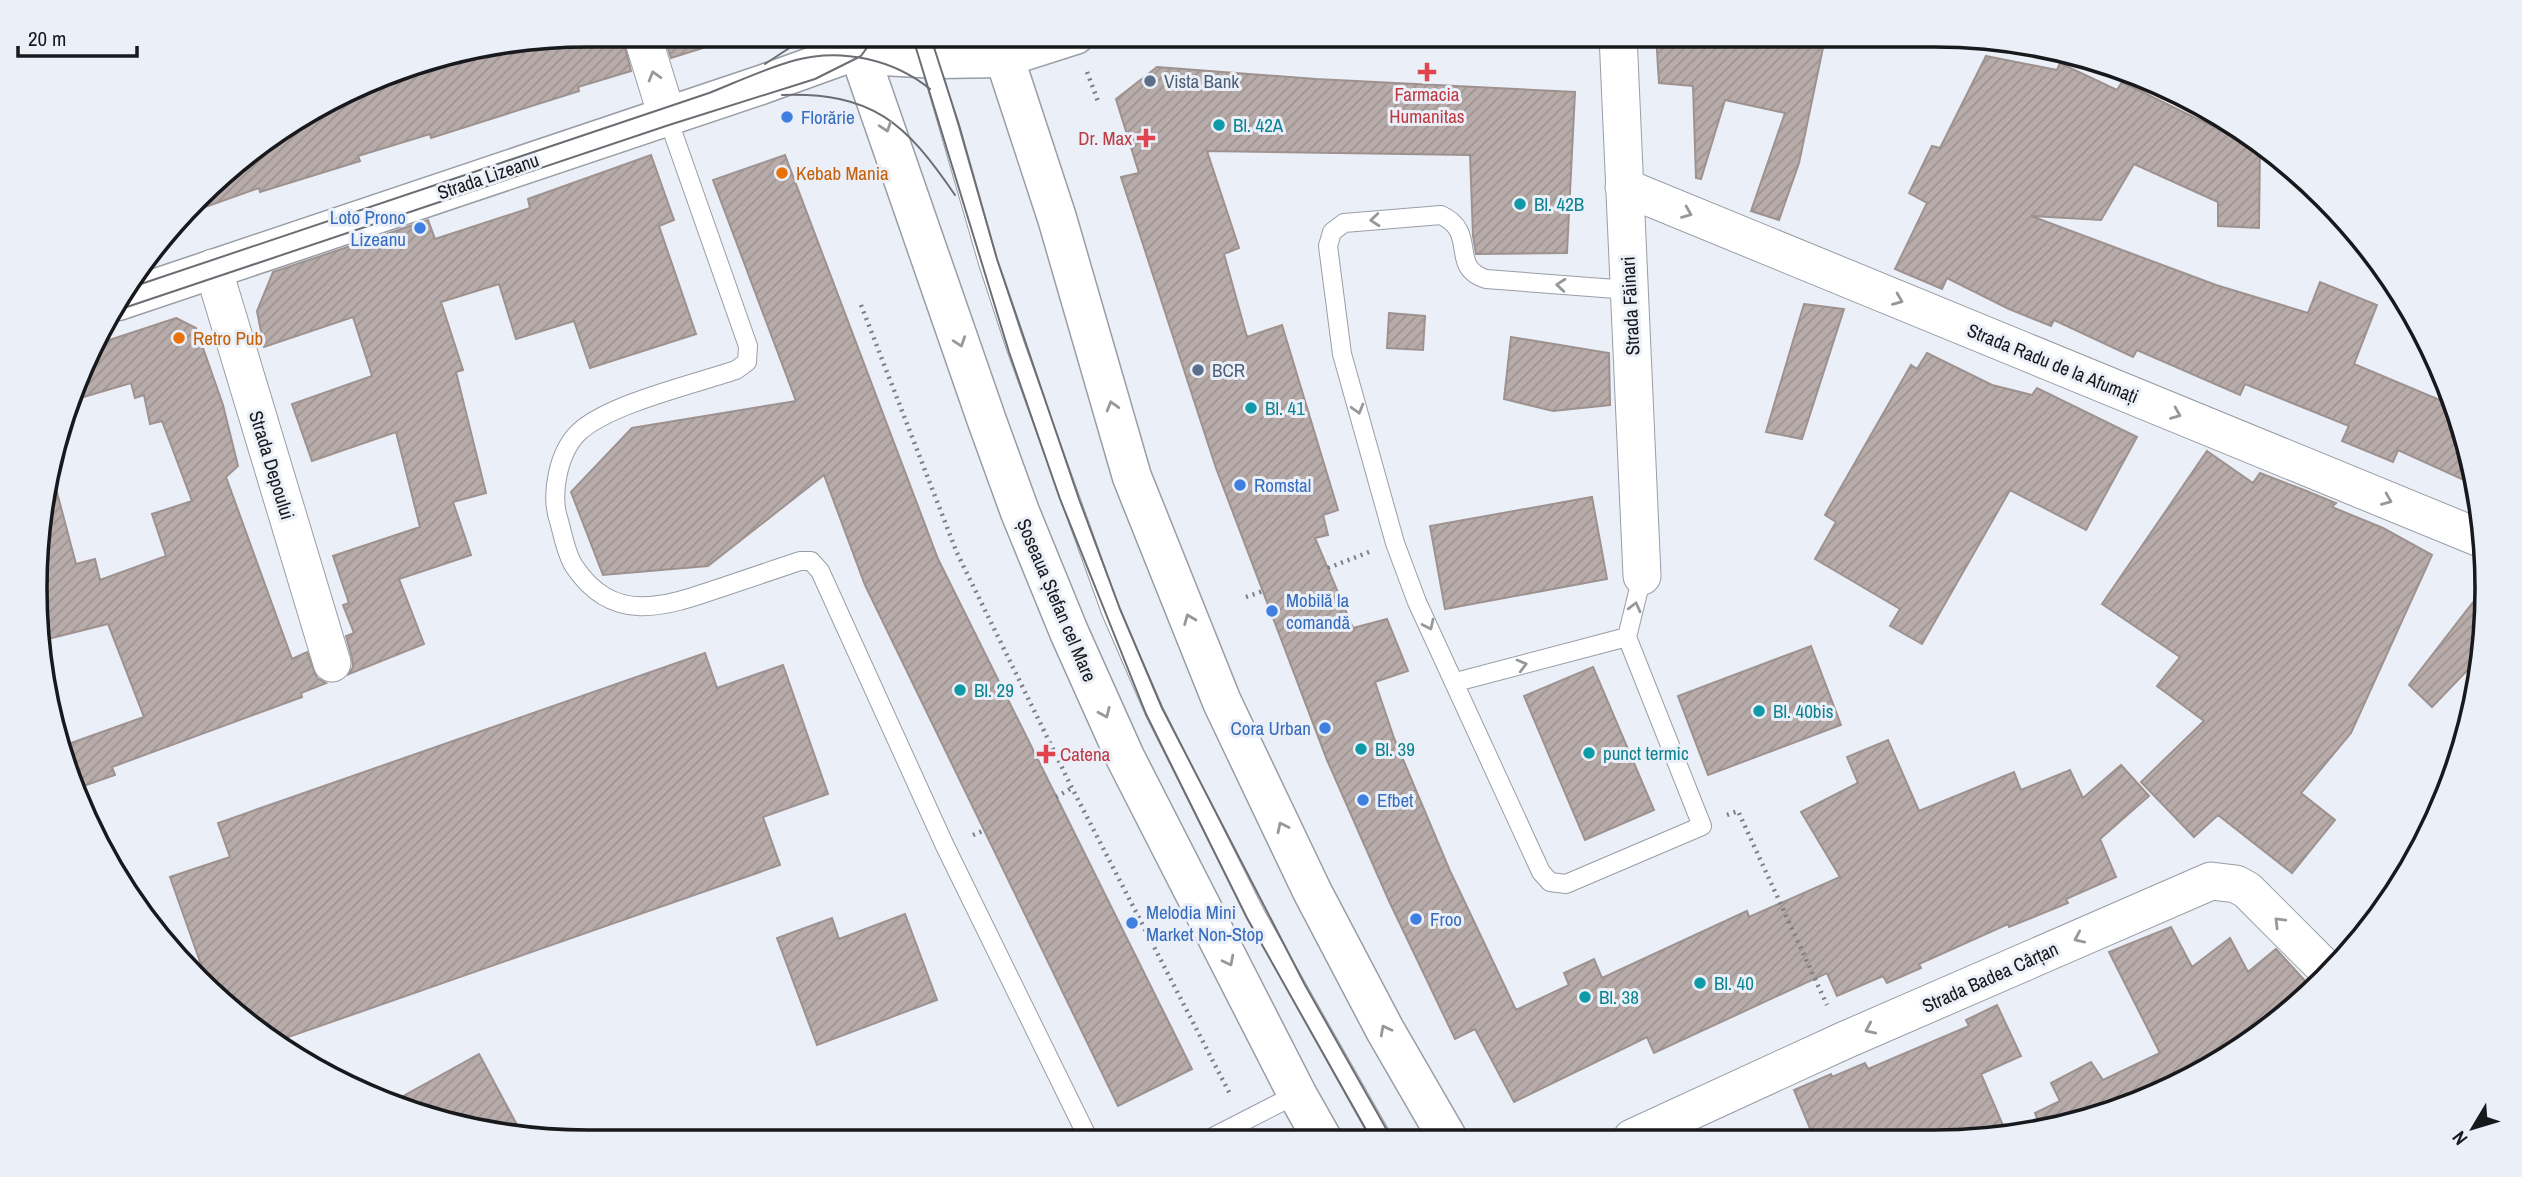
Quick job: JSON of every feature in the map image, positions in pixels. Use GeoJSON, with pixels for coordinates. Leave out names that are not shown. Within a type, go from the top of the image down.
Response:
{"type":"FeatureCollection","features":[{"type":"Feature","properties":{"kind":"main road","name":"Strada Lizeanu"},"geometry":{"type":"LineString","coordinates":[[133,296],[667,116],[844,47]]}},
{"type":"Feature","properties":{"kind":"main road","name":"Șoseaua Ștefan cel Mare"},"geometry":{"type":"LineString","coordinates":[[864,47],[1006,473],[1069,632],[1125,757],[1317,1130]]}},
{"type":"Feature","properties":{"kind":"main road"},"geometry":{"type":"LineString","coordinates":[[871,47],[883,56],[925,47]]}},
{"type":"Feature","properties":{"kind":"main road"},"geometry":{"type":"LineString","coordinates":[[1000,47],[1058,218],[1132,477],[1222,702],[1312,891],[1385,1030],[1443,1130]]}},
{"type":"Feature","properties":{"kind":"street"},"geometry":{"type":"LineString","coordinates":[[646,47],[667,116]]}},
{"type":"Feature","properties":{"kind":"street","name":"Strada Făinari"},"geometry":{"type":"LineString","coordinates":[[1618,47],[1642,576]]}},
{"type":"Feature","properties":{"kind":"street","name":"Strada Radu de la Afumați"},"geometry":{"type":"LineString","coordinates":[[1624,187],[2472,535]]}},
{"type":"Feature","properties":{"kind":"street","name":"Strada Depoului"},"geometry":{"type":"LineString","coordinates":[[213,268],[332,663]]}},
{"type":"Feature","properties":{"kind":"street","name":"Strada Badea Cârțan"},"geometry":{"type":"LineString","coordinates":[[1651,1130],[1843,1041],[2211,881],[2236,884],[2246,890],[2322,965]]}},
{"type":"Feature","properties":{"kind":"lane"},"geometry":{"type":"LineString","coordinates":[[925,47],[1015,345],[1111,612],[1154,711],[1256,915],[1378,1130]]}},
{"type":"Feature","properties":{"kind":"lane"},"geometry":{"type":"LineString","coordinates":[[667,116],[748,346],[747,362],[736,370],[608,412],[578,433],[565,453],[556,481],[554,508],[572,564],[593,591],[624,606],[651,607],[675,603],[800,561],[811,561],[820,570],[946,846],[1084,1130]]}},
{"type":"Feature","properties":{"kind":"lane"},"geometry":{"type":"LineString","coordinates":[[1629,290],[1475,276],[1466,266],[1461,231],[1451,220],[1441,215],[1344,223],[1332,232],[1328,246],[1342,354],[1395,543],[1418,602],[1541,872],[1550,882],[1566,884],[1702,826],[1627,637],[1642,576]]}},
{"type":"Feature","properties":{"kind":"lane"},"geometry":{"type":"LineString","coordinates":[[1455,682],[1627,637]]}},
{"type":"Feature","properties":{"kind":"lane"},"geometry":{"type":"LineString","coordinates":[[1226,1130],[1297,1094]]}},
{"type":"Feature","properties":{"kind":"path"},"geometry":{"type":"LineString","coordinates":[[861,305],[957,552],[1072,788],[1244,1121]]}},
{"type":"Feature","properties":{"kind":"path"},"geometry":{"type":"LineString","coordinates":[[1328,568],[1395,543]]}},
{"type":"Feature","properties":{"kind":"path"},"geometry":{"type":"LineString","coordinates":[[1246,597],[1263,591]]}},
{"type":"Feature","properties":{"kind":"path"},"geometry":{"type":"LineString","coordinates":[[1056,797],[1072,788]]}},
{"type":"Feature","properties":{"kind":"path"},"geometry":{"type":"LineString","coordinates":[[1702,826],[1738,811],[1843,1041]]}},
{"type":"Feature","properties":{"kind":"building"},"geometry":{"type":"Polygon","coordinates":[[[625,47],[631,71],[578,87],[579,91],[431,138],[430,134],[358,156],[360,161],[260,192],[259,188],[205,207],[259,159],[288,138],[381,88],[448,66],[518,52],[553,48],[625,47]]]}},
{"type":"Feature","properties":{"kind":"building"},"geometry":{"type":"Polygon","coordinates":[[[668,47],[706,47],[671,58],[668,47]]]}},
{"type":"Feature","properties":{"kind":"building"},"geometry":{"type":"Polygon","coordinates":[[[1657,47],[1823,47],[1799,163],[1779,220],[1751,211],[1785,113],[1725,100],[1701,179],[1696,178],[1693,86],[1659,83],[1657,47]]]}},
{"type":"Feature","properties":{"kind":"building"},"geometry":{"type":"Polygon","coordinates":[[[1986,56],[2057,70],[2060,63],[2117,90],[2122,82],[2234,138],[2260,157],[2259,228],[2218,226],[2218,202],[2134,164],[2101,220],[2031,216],[2216,285],[2308,313],[2320,282],[2377,305],[2354,364],[2441,400],[2463,480],[2398,450],[2393,462],[2342,441],[2349,426],[2245,384],[2240,395],[2137,350],[2133,357],[2054,320],[2051,326],[2009,309],[1947,278],[1942,289],[1895,269],[1927,203],[1909,193],[1932,146],[1940,148],[1986,56]]]}},
{"type":"Feature","properties":{"kind":"building"},"geometry":{"type":"Polygon","coordinates":[[[1157,67],[1316,79],[1575,92],[1567,253],[1476,254],[1470,155],[1207,151],[1239,248],[1224,254],[1247,337],[1282,325],[1338,510],[1323,515],[1328,535],[1315,538],[1353,628],[1387,619],[1408,671],[1375,682],[1394,738],[1450,871],[1516,1010],[1569,985],[1564,973],[1594,959],[1602,978],[1747,911],[1749,917],[1840,877],[1801,812],[1858,783],[1847,757],[1888,740],[1919,811],[2014,772],[2021,790],[2070,770],[2083,798],[2121,765],[2149,796],[2100,839],[2116,877],[2066,899],[2068,903],[2009,927],[2008,924],[1919,964],[1921,968],[1887,983],[1883,976],[1837,996],[1827,973],[1654,1053],[1647,1037],[1514,1102],[1475,1029],[1455,1039],[1389,901],[1327,760],[1216,468],[1121,177],[1139,173],[1116,99],[1157,67]]]}},
{"type":"Feature","properties":{"kind":"building"},"geometry":{"type":"Polygon","coordinates":[[[651,155],[674,220],[659,226],[696,334],[590,368],[574,321],[516,339],[499,284],[441,302],[463,370],[456,372],[486,493],[453,502],[471,555],[399,579],[424,644],[349,674],[353,667],[346,636],[354,633],[343,605],[349,603],[333,556],[420,527],[396,432],[312,461],[292,404],[372,376],[353,317],[264,347],[257,311],[273,272],[428,220],[435,239],[530,208],[528,199],[651,155]]]}},
{"type":"Feature","properties":{"kind":"building","name":"Bl. 29"},"geometry":{"type":"Polygon","coordinates":[[[785,155],[938,559],[1192,1069],[1118,1106],[865,585],[824,475],[708,566],[603,575],[571,492],[632,428],[796,401],[713,180],[785,155]]]}},
{"type":"Feature","properties":{"kind":"building"},"geometry":{"type":"Polygon","coordinates":[[[1804,304],[1844,309],[1802,439],[1766,432],[1804,304]]]}},
{"type":"Feature","properties":{"kind":"building"},"geometry":{"type":"Polygon","coordinates":[[[1389,313],[1425,316],[1423,350],[1387,348],[1389,313]]]}},
{"type":"Feature","properties":{"kind":"building"},"geometry":{"type":"Polygon","coordinates":[[[176,318],[196,328],[223,405],[238,466],[226,477],[292,659],[307,652],[317,678],[326,683],[301,693],[302,697],[112,767],[115,775],[84,786],[70,743],[144,717],[108,624],[50,639],[48,553],[57,491],[76,564],[95,559],[100,580],[166,556],[152,514],[192,501],[162,421],[150,424],[144,395],[135,398],[131,383],[82,397],[108,340],[176,318]]]}},
{"type":"Feature","properties":{"kind":"building"},"geometry":{"type":"Polygon","coordinates":[[[1511,337],[1609,353],[1610,405],[1553,411],[1504,399],[1511,337]]]}},
{"type":"Feature","properties":{"kind":"building"},"geometry":{"type":"Polygon","coordinates":[[[1927,353],[1992,385],[2032,395],[2037,388],[2137,437],[2086,530],[2010,490],[1922,644],[1890,626],[1900,609],[1815,559],[1836,522],[1825,515],[1911,365],[1917,369],[1927,353]]]}},
{"type":"Feature","properties":{"kind":"building"},"geometry":{"type":"Polygon","coordinates":[[[2207,451],[2253,483],[2260,473],[2304,490],[2336,503],[2332,507],[2383,528],[2432,555],[2351,733],[2301,793],[2335,820],[2292,873],[2218,815],[2194,837],[2141,782],[2204,721],[2157,686],[2180,657],[2102,604],[2207,451]]]}},
{"type":"Feature","properties":{"kind":"building"},"geometry":{"type":"Polygon","coordinates":[[[1592,497],[1607,579],[1445,609],[1430,526],[1592,497]]]}},
{"type":"Feature","properties":{"kind":"building"},"geometry":{"type":"Polygon","coordinates":[[[2475,600],[2468,669],[2432,707],[2409,685],[2475,600]]]}},
{"type":"Feature","properties":{"kind":"building","name":"Bl. 40bis"},"geometry":{"type":"Polygon","coordinates":[[[1811,646],[1841,725],[1708,775],[1678,696],[1811,646]]]}},
{"type":"Feature","properties":{"kind":"building"},"geometry":{"type":"Polygon","coordinates":[[[705,653],[717,688],[783,665],[828,794],[763,817],[780,865],[286,1038],[259,1018],[202,966],[170,877],[230,857],[218,823],[705,653]]]}},
{"type":"Feature","properties":{"kind":"building","name":"punct termic"},"geometry":{"type":"Polygon","coordinates":[[[1593,667],[1654,810],[1585,840],[1524,696],[1593,667]]]}},
{"type":"Feature","properties":{"kind":"building"},"geometry":{"type":"Polygon","coordinates":[[[905,914],[937,1000],[817,1045],[777,938],[832,918],[839,939],[905,914]]]}},
{"type":"Feature","properties":{"kind":"building"},"geometry":{"type":"Polygon","coordinates":[[[2171,927],[2192,967],[2230,938],[2248,972],[2276,949],[2305,981],[2234,1039],[2173,1074],[2107,1101],[2038,1119],[2035,1113],[2060,1101],[2051,1083],[2091,1062],[2103,1080],[2160,1053],[2109,952],[2171,927]]]}},
{"type":"Feature","properties":{"kind":"building"},"geometry":{"type":"Polygon","coordinates":[[[1997,1005],[2021,1056],[1981,1074],[2003,1125],[1934,1130],[1811,1130],[1794,1090],[1865,1063],[1868,1069],[1969,1026],[1966,1020],[1997,1005]]]}},
{"type":"Feature","properties":{"kind":"building"},"geometry":{"type":"Polygon","coordinates":[[[479,1054],[517,1125],[448,1111],[402,1097],[479,1054]]]}},
{"type":"Feature","properties":{"kind":"tram line"},"geometry":{"type":"LineString","coordinates":[[765,64],[791,47]]}},
{"type":"Feature","properties":{"kind":"tram line"},"geometry":{"type":"LineString","coordinates":[[127,307],[669,125],[815,79],[861,56],[867,47]]}},
{"type":"Feature","properties":{"kind":"tram line"},"geometry":{"type":"LineString","coordinates":[[916,47],[1009,352],[1060,499],[1146,714],[1247,918],[1366,1130]]}},
{"type":"Feature","properties":{"kind":"tram line"},"geometry":{"type":"LineString","coordinates":[[934,47],[997,259],[1079,499],[1120,609],[1162,708],[1305,985],[1387,1130]]}},
{"type":"Feature","properties":{"kind":"tram line"},"geometry":{"type":"LineString","coordinates":[[141,284],[709,93],[796,60],[831,55],[866,59],[900,70],[930,89]]}},
{"type":"Feature","properties":{"kind":"tram line"},"geometry":{"type":"LineString","coordinates":[[782,95],[814,95],[841,99],[864,106],[884,117],[903,131],[920,149],[955,195]]}},
{"type":"Feature","properties":{"kind":"place","name":"Farmacia Humanitas"},"geometry":{"type":"Point","coordinates":[1427,72]}},
{"type":"Feature","properties":{"kind":"place","name":"Vista Bank"},"geometry":{"type":"Point","coordinates":[1150,81]}},
{"type":"Feature","properties":{"kind":"place","name":"Florărie"},"geometry":{"type":"Point","coordinates":[787,117]}},
{"type":"Feature","properties":{"kind":"place","name":"Bl. 42A"},"geometry":{"type":"Point","coordinates":[1219,125]}},
{"type":"Feature","properties":{"kind":"place","name":"Dr. Max"},"geometry":{"type":"Point","coordinates":[1146,138]}},
{"type":"Feature","properties":{"kind":"place","name":"Kebab Mania"},"geometry":{"type":"Point","coordinates":[782,173]}},
{"type":"Feature","properties":{"kind":"place","name":"Bl. 42B"},"geometry":{"type":"Point","coordinates":[1520,204]}},
{"type":"Feature","properties":{"kind":"place","name":"Loto Prono Lizeanu"},"geometry":{"type":"Point","coordinates":[420,228]}},
{"type":"Feature","properties":{"kind":"place","name":"Retro Pub"},"geometry":{"type":"Point","coordinates":[179,338]}},
{"type":"Feature","properties":{"kind":"place","name":"BCR"},"geometry":{"type":"Point","coordinates":[1198,370]}},
{"type":"Feature","properties":{"kind":"place","name":"Bl. 41"},"geometry":{"type":"Point","coordinates":[1251,408]}},
{"type":"Feature","properties":{"kind":"place","name":"Romstal"},"geometry":{"type":"Point","coordinates":[1240,485]}},
{"type":"Feature","properties":{"kind":"place","name":"Mobilă la comandă"},"geometry":{"type":"Point","coordinates":[1272,611]}},
{"type":"Feature","properties":{"kind":"place","name":"Bl. 29"},"geometry":{"type":"Point","coordinates":[960,690]}},
{"type":"Feature","properties":{"kind":"place","name":"Bl. 40bis"},"geometry":{"type":"Point","coordinates":[1759,711]}},
{"type":"Feature","properties":{"kind":"place","name":"Cora Urban"},"geometry":{"type":"Point","coordinates":[1325,728]}},
{"type":"Feature","properties":{"kind":"place","name":"Bl. 39"},"geometry":{"type":"Point","coordinates":[1361,749]}},
{"type":"Feature","properties":{"kind":"place","name":"punct termic"},"geometry":{"type":"Point","coordinates":[1589,753]}},
{"type":"Feature","properties":{"kind":"place","name":"Catena"},"geometry":{"type":"Point","coordinates":[1046,754]}},
{"type":"Feature","properties":{"kind":"place","name":"Efbet"},"geometry":{"type":"Point","coordinates":[1363,800]}},
{"type":"Feature","properties":{"kind":"place","name":"Froo"},"geometry":{"type":"Point","coordinates":[1416,919]}},
{"type":"Feature","properties":{"kind":"place","name":"Melodia Mini Market Non-Stop"},"geometry":{"type":"Point","coordinates":[1132,923]}},
{"type":"Feature","properties":{"kind":"place","name":"Bl. 40"},"geometry":{"type":"Point","coordinates":[1700,983]}},
{"type":"Feature","properties":{"kind":"place","name":"Bl. 38"},"geometry":{"type":"Point","coordinates":[1585,997]}}]}
